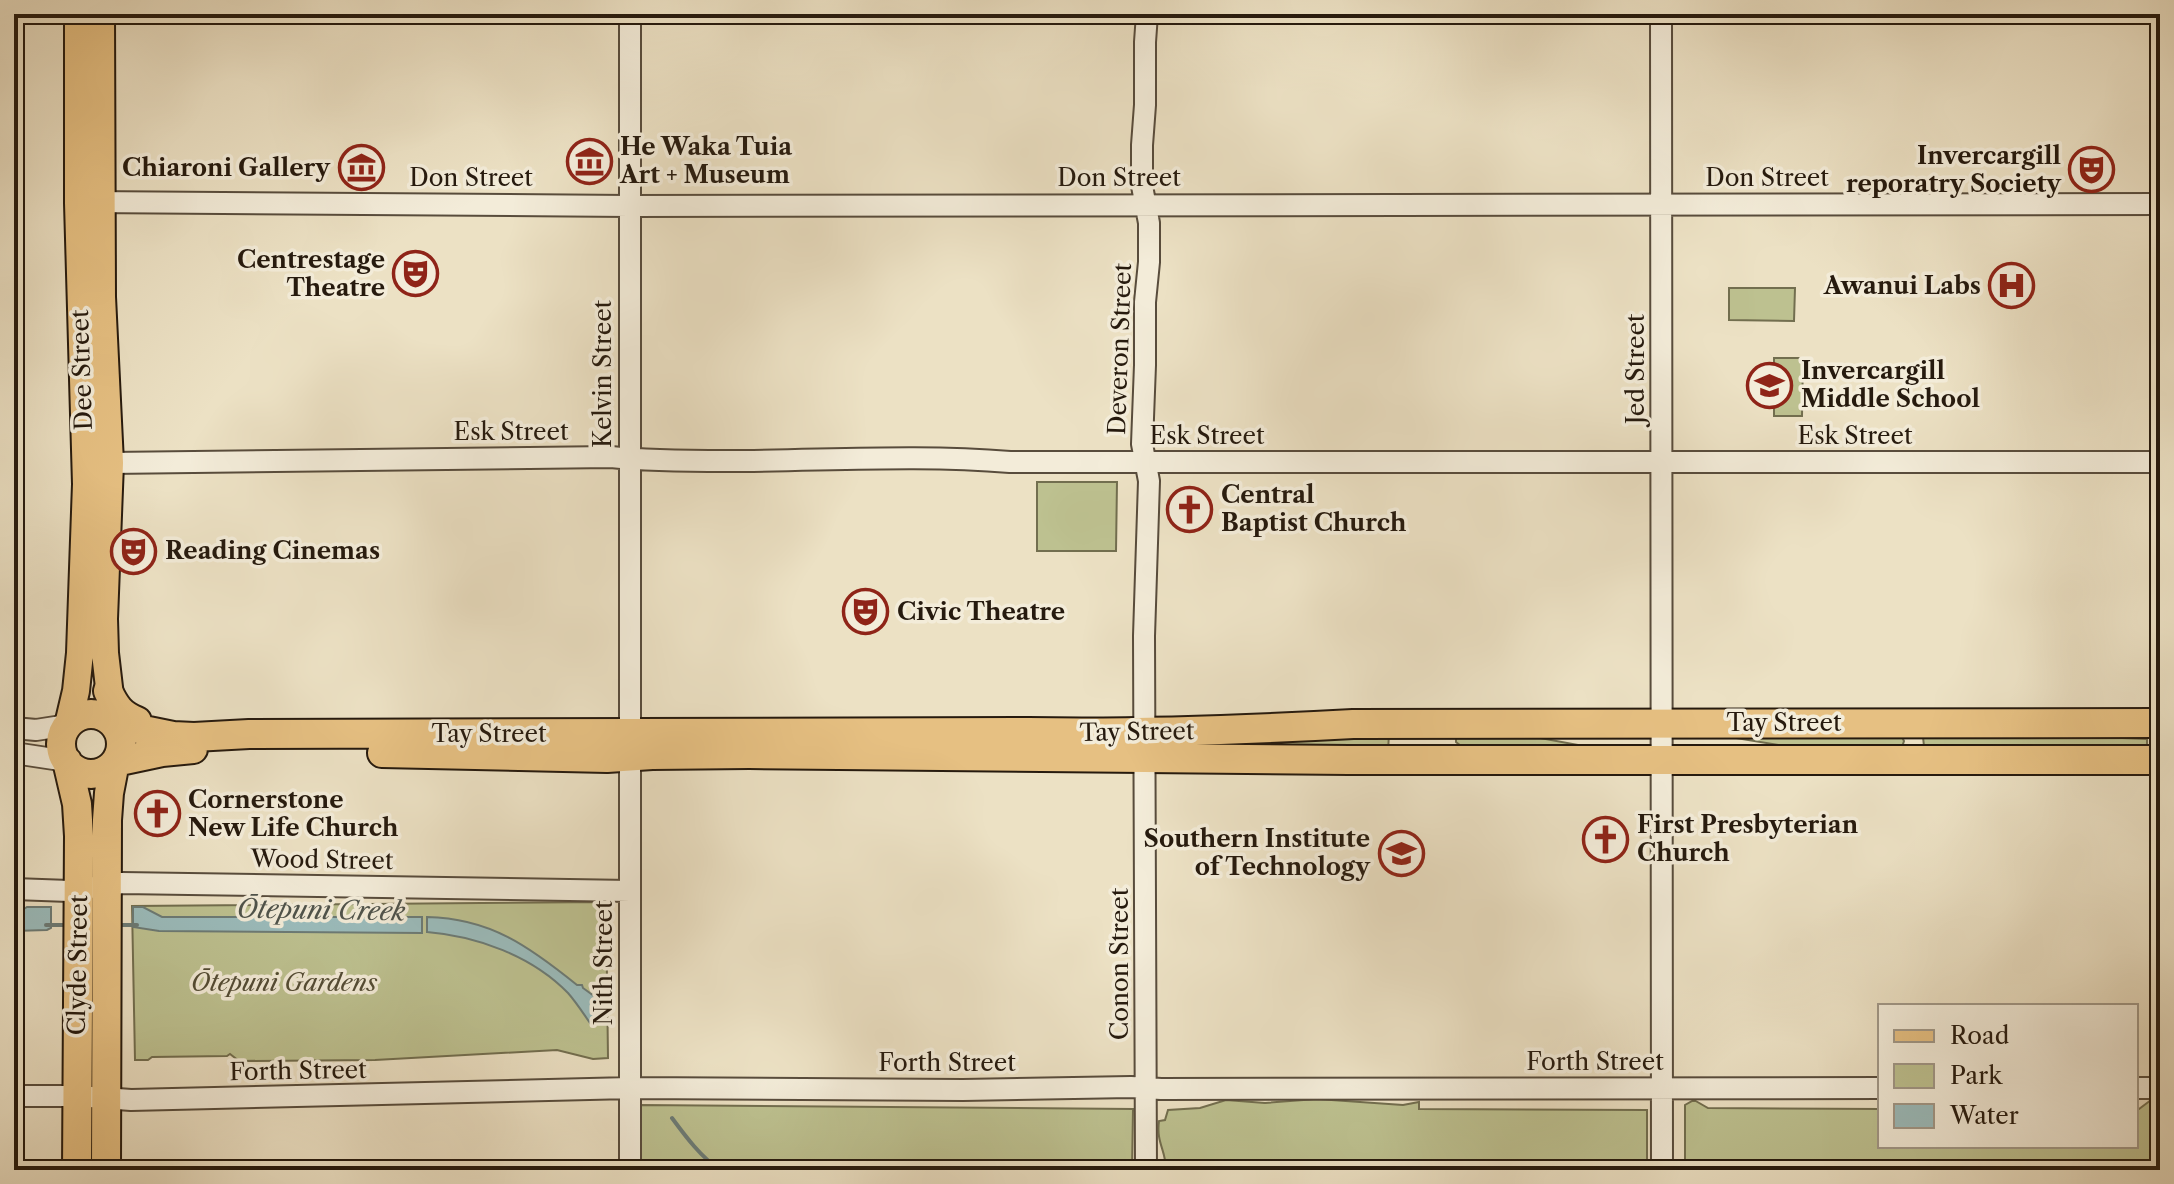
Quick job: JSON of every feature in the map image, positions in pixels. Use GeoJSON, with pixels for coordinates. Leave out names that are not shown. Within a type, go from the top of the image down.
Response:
{"type":"FeatureCollection","features":[{"type":"Feature","properties":{"kind":"highway"},"geometry":{"type":"LineString","coordinates":[[108,691],[122,714],[138,722],[250,743]]}},
{"type":"Feature","properties":{"kind":"highway"},"geometry":{"type":"LineString","coordinates":[[91,714],[100,715],[114,724],[121,740],[115,762],[108,768],[91,773],[74,768],[67,761],[62,747],[68,725],[82,715],[91,714]]}},
{"type":"Feature","properties":{"kind":"highway"},"geometry":{"type":"LineString","coordinates":[[1913,723],[1913,760]]}},
{"type":"Feature","properties":{"kind":"highway","name":"Tay Street"},"geometry":{"type":"LineString","coordinates":[[114,724],[173,736],[250,743],[629,745],[749,754],[1145,746],[1465,759],[1913,723],[2153,728]]}},
{"type":"Feature","properties":{"kind":"highway","name":"Tay Street"},"geometry":{"type":"LineString","coordinates":[[1145,746],[1231,731],[1353,724],[1509,724],[1607,744],[1662,742],[1828,760],[2160,760]]}},
{"type":"Feature","properties":{"kind":"highway"},"geometry":{"type":"LineString","coordinates":[[1460,724],[1452,728],[1450,739],[1465,759]]}},
{"type":"Feature","properties":{"kind":"highway"},"geometry":{"type":"LineString","coordinates":[[108,804],[110,792],[118,778],[135,767],[250,743]]}},
{"type":"Feature","properties":{"kind":"highway","name":"Tay Street"},"geometry":{"type":"LineString","coordinates":[[115,762],[178,750],[250,743]]}},
{"type":"Feature","properties":{"kind":"highway","name":"Clyde Street"},"geometry":{"type":"LineString","coordinates":[[67,761],[92,907],[106,1100],[106,1170]]}},
{"type":"Feature","properties":{"kind":"highway","name":"Clyde Street"},"geometry":{"type":"LineString","coordinates":[[77,1170],[77,1096],[92,907],[115,762]]}},
{"type":"Feature","properties":{"kind":"main road","name":"Dee Street"},"geometry":{"type":"LineString","coordinates":[[78,14],[90,202],[102,310],[110,463],[104,589],[105,653],[114,724]]}},
{"type":"Feature","properties":{"kind":"main road","name":"Dee Street"},"geometry":{"type":"LineString","coordinates":[[68,725],[76,691],[81,640],[90,202],[101,14]]}},
{"type":"Feature","properties":{"kind":"street","name":"Kelvin Street"},"geometry":{"type":"LineString","coordinates":[[629,745],[630,14]]}},
{"type":"Feature","properties":{"kind":"street","name":"Deveron Street"},"geometry":{"type":"LineString","coordinates":[[1145,746],[1144,636],[1149,486],[1142,444],[1149,226],[1142,186],[1142,145],[1147,14]]}},
{"type":"Feature","properties":{"kind":"street","name":"Jed Street"},"geometry":{"type":"LineString","coordinates":[[1661,14],[1662,1170]]}},
{"type":"Feature","properties":{"kind":"street","name":"Don Street"},"geometry":{"type":"LineString","coordinates":[[90,202],[629,206],[2160,204]]}},
{"type":"Feature","properties":{"kind":"street","name":"Esk Street"},"geometry":{"type":"LineString","coordinates":[[110,463],[611,457],[647,461],[954,458],[1010,462],[2160,462]]}},
{"type":"Feature","properties":{"kind":"street"},"geometry":{"type":"LineString","coordinates":[[14,728],[36,730],[68,725]]}},
{"type":"Feature","properties":{"kind":"street","name":"Nith Street"},"geometry":{"type":"LineString","coordinates":[[629,745],[630,1170]]}},
{"type":"Feature","properties":{"kind":"street","name":"Conon Street"},"geometry":{"type":"LineString","coordinates":[[1145,746],[1146,1170]]}},
{"type":"Feature","properties":{"kind":"street"},"geometry":{"type":"LineString","coordinates":[[14,753],[67,761]]}},
{"type":"Feature","properties":{"kind":"street","name":"Wood Street"},"geometry":{"type":"LineString","coordinates":[[14,889],[64,891],[92,907],[122,883],[630,891]]}},
{"type":"Feature","properties":{"kind":"street","name":"Forth Street"},"geometry":{"type":"LineString","coordinates":[[14,1096],[77,1096],[106,1100],[630,1088],[1878,1088]]}},
{"type":"Feature","properties":{"kind":"street"},"geometry":{"type":"LineString","coordinates":[[2138,1088],[2160,1088]]}},
{"type":"Feature","properties":{"kind":"green space"},"geometry":{"type":"Polygon","coordinates":[[[1729,288],[1795,288],[1794,321],[1729,320],[1729,288]]]}},
{"type":"Feature","properties":{"kind":"green space"},"geometry":{"type":"Polygon","coordinates":[[[1774,358],[1803,358],[1802,416],[1774,416],[1774,358]]]}},
{"type":"Feature","properties":{"kind":"green space"},"geometry":{"type":"Polygon","coordinates":[[[1037,482],[1117,482],[1116,551],[1037,551],[1037,482]]]}},
{"type":"Feature","properties":{"kind":"green space"},"geometry":{"type":"Polygon","coordinates":[[[1508,732],[1605,750],[1461,746],[1456,742],[1456,738],[1508,732]]]}},
{"type":"Feature","properties":{"kind":"green space"},"geometry":{"type":"Polygon","coordinates":[[[1389,733],[1388,752],[1178,744],[1389,733]]]}},
{"type":"Feature","properties":{"kind":"green space"},"geometry":{"type":"Polygon","coordinates":[[[1718,735],[1901,735],[1904,741],[1902,747],[1820,752],[1718,735]]]}},
{"type":"Feature","properties":{"kind":"green space"},"geometry":{"type":"Polygon","coordinates":[[[1923,737],[2147,739],[2147,751],[1924,746],[1923,737]]]}},
{"type":"Feature","properties":{"kind":"green space","name":"Ōtepuni Gardens"},"geometry":{"type":"Polygon","coordinates":[[[606,902],[608,1058],[593,1059],[557,1050],[375,1060],[239,1061],[230,1054],[135,1060],[132,906],[606,902]]]}},
{"type":"Feature","properties":{"kind":"green space"},"geometry":{"type":"Polygon","coordinates":[[[1317,1099],[1403,1105],[1419,1102],[1419,1109],[1647,1110],[1647,1170],[1166,1170],[1158,1129],[1159,1121],[1165,1120],[1168,1110],[1200,1108],[1226,1100],[1265,1103],[1317,1099]]]}},
{"type":"Feature","properties":{"kind":"green space"},"geometry":{"type":"Polygon","coordinates":[[[1694,1100],[1708,1108],[1878,1109],[1878,1148],[2138,1148],[2138,1109],[2151,1100],[2157,1101],[2159,1110],[2160,1170],[1685,1170],[1685,1105],[1694,1100]]]}},
{"type":"Feature","properties":{"kind":"green space"},"geometry":{"type":"Polygon","coordinates":[[[640,1105],[1133,1109],[1132,1170],[640,1170],[640,1105]]]}},
{"type":"Feature","properties":{"kind":"water"},"geometry":{"type":"Polygon","coordinates":[[[27,907],[51,907],[51,928],[14,931],[14,915],[27,907]]]}},
{"type":"Feature","properties":{"kind":"water"},"geometry":{"type":"Polygon","coordinates":[[[133,907],[143,907],[162,917],[422,917],[422,933],[159,931],[133,927],[133,907]]]}},
{"type":"Feature","properties":{"kind":"water"},"geometry":{"type":"Polygon","coordinates":[[[427,917],[470,923],[508,937],[543,958],[577,985],[582,985],[598,999],[606,1012],[590,1023],[568,993],[538,968],[484,943],[427,932],[427,917]]]}},
{"type":"Feature","properties":{"kind":"waterway","name":"Ōtepuni Creek"},"geometry":{"type":"LineString","coordinates":[[46,925],[69,925]]}},
{"type":"Feature","properties":{"kind":"waterway","name":"Ōtepuni Creek"},"geometry":{"type":"LineString","coordinates":[[118,925],[137,925]]}},
{"type":"Feature","properties":{"kind":"waterway","name":"Ōtepuni Creek"},"geometry":{"type":"LineString","coordinates":[[672,1118],[700,1153],[720,1170]]}},
{"type":"Feature","properties":{"kind":"place","name":"He Waka Tuia Art + Museum"},"geometry":{"type":"Point","coordinates":[589,161]}},
{"type":"Feature","properties":{"kind":"place","name":"Chiaroni Gallery"},"geometry":{"type":"Point","coordinates":[361,168]}},
{"type":"Feature","properties":{"kind":"place","name":"Invercargill reporatry Society"},"geometry":{"type":"Point","coordinates":[2092,170]}},
{"type":"Feature","properties":{"kind":"place","name":"Centrestage Theatre"},"geometry":{"type":"Point","coordinates":[416,274]}},
{"type":"Feature","properties":{"kind":"place","name":"Awanui Labs"},"geometry":{"type":"Point","coordinates":[2012,286]}},
{"type":"Feature","properties":{"kind":"place","name":"Invercargill Middle School"},"geometry":{"type":"Point","coordinates":[1770,385]}},
{"type":"Feature","properties":{"kind":"place","name":"Central Baptist Church"},"geometry":{"type":"Point","coordinates":[1190,509]}},
{"type":"Feature","properties":{"kind":"place","name":"Reading Cinemas"},"geometry":{"type":"Point","coordinates":[134,551]}},
{"type":"Feature","properties":{"kind":"place","name":"Civic Theatre"},"geometry":{"type":"Point","coordinates":[866,612]}},
{"type":"Feature","properties":{"kind":"place","name":"Cornerstone New Life Church"},"geometry":{"type":"Point","coordinates":[157,814]}},
{"type":"Feature","properties":{"kind":"place","name":"First Presbyterian Church"},"geometry":{"type":"Point","coordinates":[1606,839]}},
{"type":"Feature","properties":{"kind":"place","name":"Southern Institute of Technology"},"geometry":{"type":"Point","coordinates":[1401,853]}}]}
